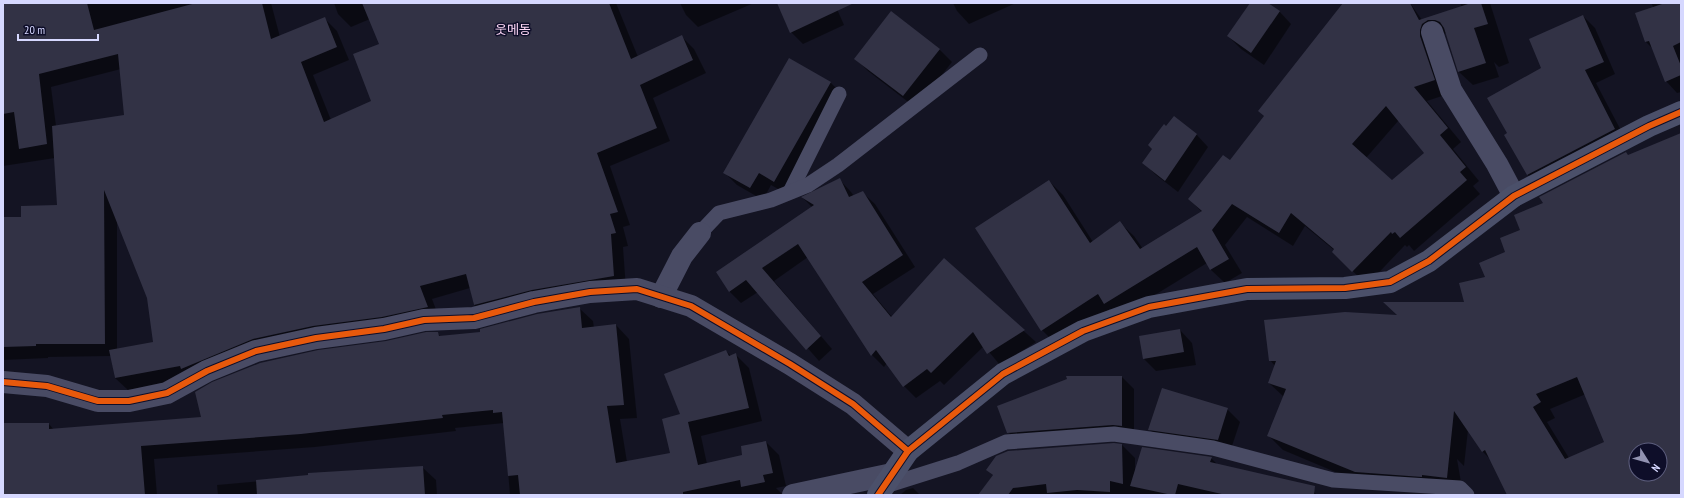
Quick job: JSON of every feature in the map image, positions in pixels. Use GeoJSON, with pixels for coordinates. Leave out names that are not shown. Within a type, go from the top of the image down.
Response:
{"type":"FeatureCollection","features":[{"type":"Feature","properties":{"kind":"street"},"geometry":{"type":"LineString","coordinates":[[1432,32],[1451,90],[1497,164],[1514,196]]}},
{"type":"Feature","properties":{"kind":"street"},"geometry":{"type":"LineString","coordinates":[[793,495],[885,485],[908,451],[1003,374],[1083,331],[1149,307],[1247,289],[1345,288],[1390,282],[1429,261],[1514,196],[1649,126],[1681,112]]}},
{"type":"Feature","properties":{"kind":"street"},"geometry":{"type":"LineString","coordinates":[[661,296],[682,256],[700,233]]}},
{"type":"Feature","properties":{"kind":"street"},"geometry":{"type":"LineString","coordinates":[[3,382],[48,386],[98,401],[129,401],[167,393],[207,371],[256,351],[316,338],[384,329],[424,320],[474,318],[534,302],[590,292],[637,288],[691,306],[796,368],[853,404],[908,451]]}},
{"type":"Feature","properties":{"kind":"lane"},"geometry":{"type":"LineString","coordinates":[[700,233],[719,213],[771,200],[808,185],[838,165],[980,55]]}},
{"type":"Feature","properties":{"kind":"lane"},"geometry":{"type":"LineString","coordinates":[[790,192],[839,94]]}},
{"type":"Feature","properties":{"kind":"lane"},"geometry":{"type":"LineString","coordinates":[[885,485],[958,463],[1006,442],[1114,434],[1212,448],[1333,480],[1460,488],[1467,495]]}},
{"type":"Feature","properties":{"kind":"building"},"geometry":{"type":"Polygon","coordinates":[[[3,3],[87,3],[94,30],[196,3],[262,3],[271,39],[325,17],[337,47],[301,62],[324,122],[371,101],[353,54],[379,44],[362,3],[609,3],[631,59],[682,35],[693,60],[640,85],[657,128],[597,153],[618,212],[610,214],[616,233],[611,234],[614,276],[532,290],[474,305],[466,274],[420,286],[428,307],[382,317],[313,326],[253,339],[181,369],[180,366],[115,378],[109,350],[153,342],[147,298],[104,190],[105,344],[36,344],[36,346],[3,347],[3,217],[21,217],[21,206],[57,205],[52,126],[124,115],[118,54],[39,74],[47,144],[19,149],[14,112],[3,114],[3,3]]]}},
{"type":"Feature","properties":{"kind":"building"},"geometry":{"type":"Polygon","coordinates":[[[777,3],[854,3],[790,33],[777,3]]]}},
{"type":"Feature","properties":{"kind":"building"},"geometry":{"type":"Polygon","coordinates":[[[1250,3],[1268,3],[1280,11],[1251,53],[1227,36],[1250,3]]]}},
{"type":"Feature","properties":{"kind":"building"},"geometry":{"type":"Polygon","coordinates":[[[1343,3],[1410,3],[1419,20],[1471,3],[1481,3],[1488,24],[1474,28],[1486,63],[1458,72],[1444,28],[1440,22],[1428,20],[1422,24],[1420,36],[1435,80],[1414,87],[1448,128],[1440,135],[1466,167],[1460,172],[1467,180],[1400,238],[1395,232],[1392,234],[1391,232],[1352,272],[1332,252],[1334,249],[1291,213],[1279,233],[1232,204],[1212,230],[1229,259],[1210,270],[1197,247],[1104,304],[1098,294],[1041,331],[975,228],[1049,180],[1090,243],[1120,221],[1140,249],[1202,211],[1188,199],[1223,155],[1230,160],[1264,116],[1258,111],[1343,3]],[[1386,106],[1352,144],[1392,180],[1424,153],[1386,106]]]}},
{"type":"Feature","properties":{"kind":"building"},"geometry":{"type":"Polygon","coordinates":[[[1665,3],[1681,3],[1681,42],[1673,46],[1681,66],[1681,75],[1665,82],[1649,41],[1645,42],[1635,13],[1665,3]]]}},
{"type":"Feature","properties":{"kind":"building"},"geometry":{"type":"Polygon","coordinates":[[[891,11],[940,49],[903,96],[854,59],[891,11]]]}},
{"type":"Feature","properties":{"kind":"building"},"geometry":{"type":"Polygon","coordinates":[[[1583,15],[1604,62],[1585,70],[1615,129],[1527,175],[1504,135],[1507,133],[1487,98],[1541,68],[1529,39],[1583,15]]]}},
{"type":"Feature","properties":{"kind":"building"},"geometry":{"type":"Polygon","coordinates":[[[789,58],[831,82],[774,182],[759,173],[750,188],[723,173],[789,58]]]}},
{"type":"Feature","properties":{"kind":"building"},"geometry":{"type":"Polygon","coordinates":[[[1174,116],[1197,134],[1165,181],[1142,163],[1152,149],[1148,145],[1164,124],[1166,126],[1174,116]]]}},
{"type":"Feature","properties":{"kind":"building"},"geometry":{"type":"Polygon","coordinates":[[[1681,133],[1681,495],[1507,495],[1485,450],[1482,452],[1454,411],[1447,478],[1422,475],[1422,477],[1355,472],[1267,436],[1286,389],[1268,383],[1276,361],[1269,361],[1264,320],[1345,312],[1397,315],[1383,302],[1464,302],[1459,283],[1485,277],[1479,263],[1505,252],[1500,238],[1520,230],[1514,215],[1543,203],[1539,197],[1626,152],[1628,155],[1681,133]],[[1577,377],[1536,394],[1541,402],[1533,407],[1565,459],[1604,442],[1577,377]]]}},
{"type":"Feature","properties":{"kind":"building"},"geometry":{"type":"Polygon","coordinates":[[[840,178],[849,197],[863,191],[903,255],[862,282],[891,317],[944,258],[1025,330],[987,354],[973,332],[931,373],[927,369],[903,387],[876,350],[871,356],[798,244],[762,268],[821,336],[806,350],[746,280],[729,292],[716,272],[814,205],[801,197],[840,178]]]}},
{"type":"Feature","properties":{"kind":"building"},"geometry":{"type":"Polygon","coordinates":[[[580,307],[582,328],[616,324],[624,405],[607,406],[616,463],[670,453],[662,419],[680,414],[664,374],[726,350],[729,356],[736,353],[749,408],[688,422],[698,465],[742,455],[741,446],[766,441],[773,473],[763,475],[765,482],[741,487],[740,480],[683,492],[683,495],[520,495],[518,475],[508,476],[502,412],[493,413],[493,410],[442,415],[443,418],[301,434],[141,446],[145,495],[3,495],[3,423],[49,423],[49,429],[201,417],[195,392],[212,382],[260,363],[318,350],[386,341],[426,332],[438,332],[439,336],[480,332],[480,329],[537,314],[580,307]]]}},
{"type":"Feature","properties":{"kind":"building"},"geometry":{"type":"Polygon","coordinates":[[[1180,329],[1184,352],[1143,359],[1139,336],[1180,329]]]}},
{"type":"Feature","properties":{"kind":"building"},"geometry":{"type":"Polygon","coordinates":[[[1066,376],[1122,376],[1122,426],[1113,425],[1007,433],[997,406],[1067,379],[1066,376]]]}},
{"type":"Feature","properties":{"kind":"building"},"geometry":{"type":"Polygon","coordinates":[[[1162,388],[1228,408],[1218,440],[1148,430],[1162,388]]]}},
{"type":"Feature","properties":{"kind":"building"},"geometry":{"type":"Polygon","coordinates":[[[1114,443],[1122,444],[1123,484],[1110,481],[1110,492],[1077,490],[1047,493],[1046,484],[1013,488],[1008,495],[978,495],[993,475],[986,470],[996,456],[1008,451],[1114,443]]]}},
{"type":"Feature","properties":{"kind":"building"},"geometry":{"type":"Polygon","coordinates":[[[1142,447],[1212,457],[1210,462],[1315,486],[1314,495],[1226,495],[1178,484],[1175,495],[1172,495],[1130,486],[1142,447]]]}},
{"type":"Feature","properties":{"kind":"building"},"geometry":{"type":"Polygon","coordinates":[[[423,466],[425,495],[257,495],[256,480],[308,475],[308,473],[423,466]]]}},
{"type":"Feature","properties":{"kind":"cycle path"},"geometry":{"type":"LineString","coordinates":[[878,495],[908,451],[1003,374],[1083,331],[1149,307],[1247,289],[1345,288],[1390,282],[1429,261],[1514,196],[1649,126],[1681,112]]}},
{"type":"Feature","properties":{"kind":"cycle path"},"geometry":{"type":"LineString","coordinates":[[3,382],[47,386],[98,401],[129,401],[167,393],[207,371],[256,351],[316,338],[384,329],[424,320],[474,318],[534,302],[590,292],[637,289],[691,306],[790,364],[853,404],[908,451]]}},
{"type":"Feature","properties":{"kind":"district","name":"웃메동"},"geometry":{"type":"Point","coordinates":[513,29]}}]}
